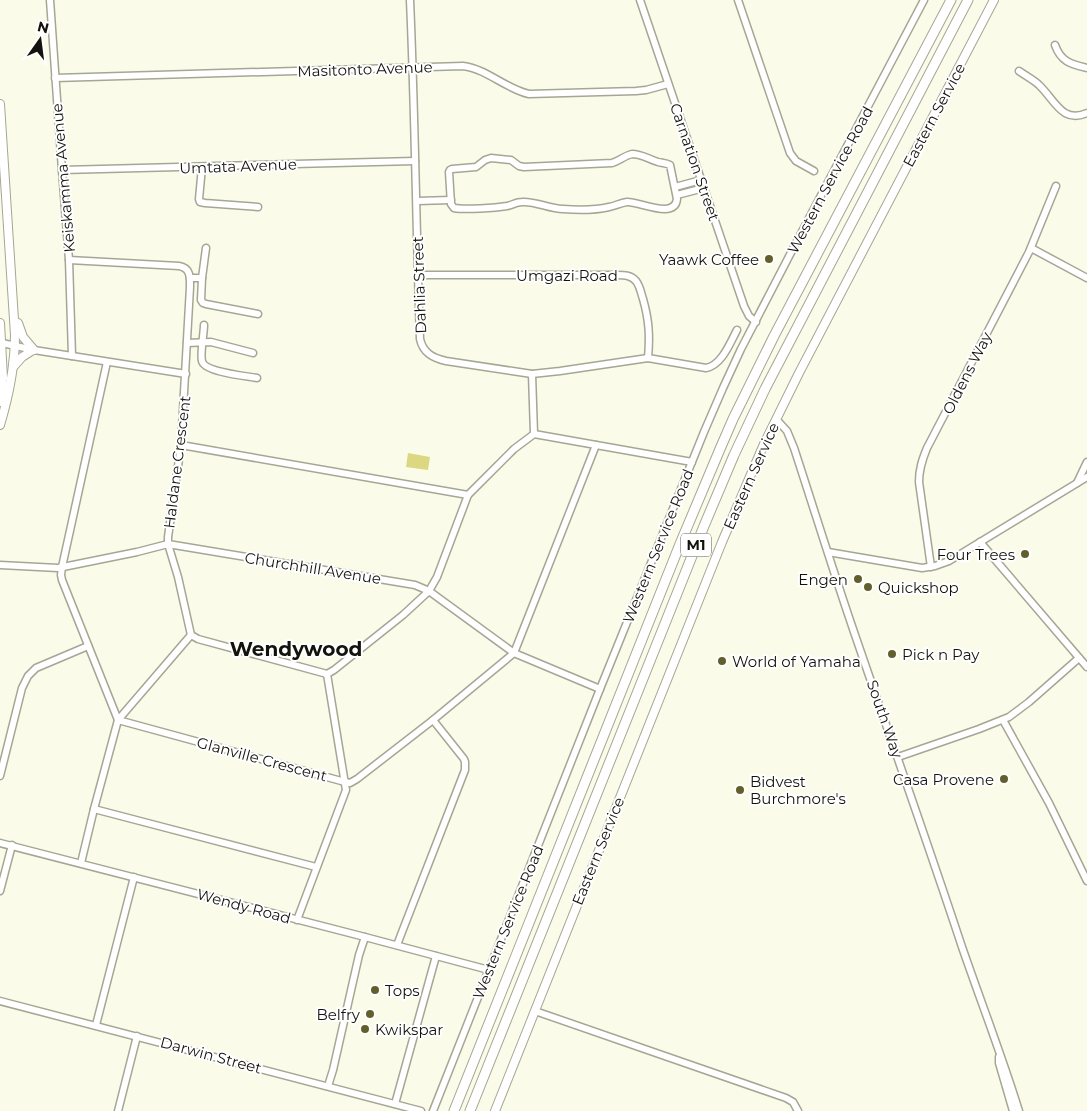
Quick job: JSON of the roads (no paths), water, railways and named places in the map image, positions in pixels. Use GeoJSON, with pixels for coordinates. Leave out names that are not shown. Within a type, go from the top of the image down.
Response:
{"type":"FeatureCollection","features":[{"type":"Feature","properties":{"kind":"highway","name":"M1"},"geometry":{"type":"LineString","coordinates":[[454,1111],[680,544],[720,449],[778,328],[951,0]]}},
{"type":"Feature","properties":{"kind":"highway","name":"M1"},"geometry":{"type":"LineString","coordinates":[[470,1111],[734,455],[765,389],[968,0]]}},
{"type":"Feature","properties":{"kind":"main road","name":"Eastern Service"},"geometry":{"type":"LineString","coordinates":[[495,1111],[745,486],[776,419],[994,0]]}},
{"type":"Feature","properties":{"kind":"main road"},"geometry":{"type":"LineString","coordinates":[[0,104],[15,314],[14,366],[10,392],[0,425]]}},
{"type":"Feature","properties":{"kind":"main road"},"geometry":{"type":"LineString","coordinates":[[14,366],[22,357],[34,350],[23,337],[15,314]]}},
{"type":"Feature","properties":{"kind":"main road"},"geometry":{"type":"LineString","coordinates":[[0,323],[3,378],[0,402]]}},
{"type":"Feature","properties":{"kind":"street","name":"Keiskamma Avenue"},"geometry":{"type":"LineString","coordinates":[[50,0],[69,260],[72,356]]}},
{"type":"Feature","properties":{"kind":"street","name":"Dahlia Street"},"geometry":{"type":"LineString","coordinates":[[410,0],[420,339],[428,354],[446,361],[532,374],[648,358],[706,368],[713,366],[718,361],[737,330]]}},
{"type":"Feature","properties":{"kind":"street","name":"Carnation Street"},"geometry":{"type":"LineString","coordinates":[[640,0],[746,310],[749,316],[756,322]]}},
{"type":"Feature","properties":{"kind":"street"},"geometry":{"type":"LineString","coordinates":[[738,0],[790,153],[796,161],[814,170]]}},
{"type":"Feature","properties":{"kind":"street","name":"Western Service Road"},"geometry":{"type":"LineString","coordinates":[[433,1111],[600,689],[733,366],[924,0]]}},
{"type":"Feature","properties":{"kind":"street"},"geometry":{"type":"LineString","coordinates":[[1055,45],[1062,58],[1069,63],[1087,68]]}},
{"type":"Feature","properties":{"kind":"street","name":"Masitonto Avenue"},"geometry":{"type":"LineString","coordinates":[[55,78],[468,67],[520,92],[534,94],[636,91],[668,84]]}},
{"type":"Feature","properties":{"kind":"street"},"geometry":{"type":"LineString","coordinates":[[1019,71],[1039,85],[1066,114],[1073,117],[1087,113]]}},
{"type":"Feature","properties":{"kind":"street"},"geometry":{"type":"LineString","coordinates":[[637,154],[658,162],[670,164],[677,195],[675,206],[659,209],[628,202],[604,208],[560,209],[537,203],[522,202],[504,206],[458,208],[453,207],[450,200],[450,170],[453,168],[476,167],[491,158],[511,160],[517,165],[525,167],[612,163],[625,156],[637,154]]}},
{"type":"Feature","properties":{"kind":"street","name":"Umtata Avenue"},"geometry":{"type":"LineString","coordinates":[[62,170],[415,160]]}},
{"type":"Feature","properties":{"kind":"street"},"geometry":{"type":"LineString","coordinates":[[202,166],[200,202],[258,207]]}},
{"type":"Feature","properties":{"kind":"street"},"geometry":{"type":"LineString","coordinates":[[675,188],[702,180]]}},
{"type":"Feature","properties":{"kind":"street","name":"Oldens Way"},"geometry":{"type":"LineString","coordinates":[[931,567],[920,482],[921,463],[1031,248],[1056,186]]}},
{"type":"Feature","properties":{"kind":"street"},"geometry":{"type":"LineString","coordinates":[[677,195],[704,188]]}},
{"type":"Feature","properties":{"kind":"street"},"geometry":{"type":"LineString","coordinates":[[417,201],[450,200]]}},
{"type":"Feature","properties":{"kind":"street"},"geometry":{"type":"LineString","coordinates":[[206,248],[202,278],[203,302],[258,314]]}},
{"type":"Feature","properties":{"kind":"street"},"geometry":{"type":"LineString","coordinates":[[1031,248],[1087,278]]}},
{"type":"Feature","properties":{"kind":"street","name":"Haldane Crescent"},"geometry":{"type":"LineString","coordinates":[[69,260],[179,266],[187,270],[190,278],[181,445],[168,544],[178,577],[191,635]]}},
{"type":"Feature","properties":{"kind":"street","name":"Umgazi Road"},"geometry":{"type":"LineString","coordinates":[[418,274],[627,275],[638,284],[646,309],[650,337],[648,358]]}},
{"type":"Feature","properties":{"kind":"street"},"geometry":{"type":"LineString","coordinates":[[190,278],[202,278]]}},
{"type":"Feature","properties":{"kind":"street"},"geometry":{"type":"LineString","coordinates":[[204,325],[202,363],[208,368],[257,378]]}},
{"type":"Feature","properties":{"kind":"street"},"geometry":{"type":"LineString","coordinates":[[187,343],[211,342],[253,353]]}},
{"type":"Feature","properties":{"kind":"street"},"geometry":{"type":"LineString","coordinates":[[2,343],[34,350],[186,374]]}},
{"type":"Feature","properties":{"kind":"street"},"geometry":{"type":"LineString","coordinates":[[107,362],[62,567],[62,578],[118,720]]}},
{"type":"Feature","properties":{"kind":"street"},"geometry":{"type":"LineString","coordinates":[[532,374],[534,434]]}},
{"type":"Feature","properties":{"kind":"street","name":"South Way"},"geometry":{"type":"LineString","coordinates":[[776,419],[785,428],[790,438],[998,1051],[1004,1062],[1019,1111]]}},
{"type":"Feature","properties":{"kind":"street"},"geometry":{"type":"LineString","coordinates":[[81,864],[118,720],[191,635],[198,639],[327,674],[385,630],[430,591],[440,570],[468,494],[514,449],[534,434],[692,462]]}},
{"type":"Feature","properties":{"kind":"street"},"geometry":{"type":"LineString","coordinates":[[181,445],[468,494]]}},
{"type":"Feature","properties":{"kind":"street","name":"Glanville Crescent"},"geometry":{"type":"LineString","coordinates":[[118,720],[345,782],[350,783],[357,779],[433,720],[514,653],[596,445]]}},
{"type":"Feature","properties":{"kind":"street"},"geometry":{"type":"LineString","coordinates":[[1076,484],[1087,462]]}},
{"type":"Feature","properties":{"kind":"street"},"geometry":{"type":"LineString","coordinates":[[828,552],[916,567],[931,567],[948,561],[1087,478]]}},
{"type":"Feature","properties":{"kind":"street"},"geometry":{"type":"LineString","coordinates":[[980,542],[1087,667]]}},
{"type":"Feature","properties":{"kind":"street","name":"Churchhill Avenue"},"geometry":{"type":"LineString","coordinates":[[0,565],[62,567],[168,544],[409,583],[430,591],[514,653],[600,689]]}},
{"type":"Feature","properties":{"kind":"street"},"geometry":{"type":"LineString","coordinates":[[0,776],[22,688],[28,676],[36,668],[88,646]]}},
{"type":"Feature","properties":{"kind":"street"},"geometry":{"type":"LineString","coordinates":[[898,757],[1003,720],[1016,713],[1079,658]]}},
{"type":"Feature","properties":{"kind":"street"},"geometry":{"type":"LineString","coordinates":[[297,920],[346,790],[327,674]]}},
{"type":"Feature","properties":{"kind":"street"},"geometry":{"type":"LineString","coordinates":[[398,946],[465,770],[464,759],[433,720]]}},
{"type":"Feature","properties":{"kind":"street"},"geometry":{"type":"LineString","coordinates":[[1003,720],[1049,802],[1087,881]]}},
{"type":"Feature","properties":{"kind":"street"},"geometry":{"type":"LineString","coordinates":[[94,809],[316,867]]}},
{"type":"Feature","properties":{"kind":"street","name":"Wendy Road"},"geometry":{"type":"LineString","coordinates":[[0,842],[489,970]]}},
{"type":"Feature","properties":{"kind":"street"},"geometry":{"type":"LineString","coordinates":[[0,891],[12,846]]}},
{"type":"Feature","properties":{"kind":"street"},"geometry":{"type":"LineString","coordinates":[[96,1025],[134,877]]}},
{"type":"Feature","properties":{"kind":"street"},"geometry":{"type":"LineString","coordinates":[[328,1086],[365,937]]}},
{"type":"Feature","properties":{"kind":"street"},"geometry":{"type":"LineString","coordinates":[[395,1104],[436,956]]}},
{"type":"Feature","properties":{"kind":"street","name":"Darwin Street"},"geometry":{"type":"LineString","coordinates":[[0,1000],[421,1111]]}},
{"type":"Feature","properties":{"kind":"street"},"geometry":{"type":"LineString","coordinates":[[535,1011],[786,1098],[793,1102],[798,1111]]}},
{"type":"Feature","properties":{"kind":"street"},"geometry":{"type":"LineString","coordinates":[[118,1111],[137,1036]]}},
{"type":"Feature","properties":{"kind":"street","name":"South Way"},"geometry":{"type":"LineString","coordinates":[[998,1051],[999,1062],[1013,1111]]}},
{"type":"Feature","properties":{"kind":"place","name":"Yaawk Coffee"},"geometry":{"type":"Point","coordinates":[769,259]}},
{"type":"Feature","properties":{"kind":"place","name":"Four Trees"},"geometry":{"type":"Point","coordinates":[1025,554]}},
{"type":"Feature","properties":{"kind":"place","name":"Engen"},"geometry":{"type":"Point","coordinates":[858,579]}},
{"type":"Feature","properties":{"kind":"place","name":"Quickshop"},"geometry":{"type":"Point","coordinates":[868,587]}},
{"type":"Feature","properties":{"kind":"place","name":"Pick n Pay"},"geometry":{"type":"Point","coordinates":[892,654]}},
{"type":"Feature","properties":{"kind":"place","name":"World of Yamaha"},"geometry":{"type":"Point","coordinates":[722,661]}},
{"type":"Feature","properties":{"kind":"place","name":"Casa Provene"},"geometry":{"type":"Point","coordinates":[1004,779]}},
{"type":"Feature","properties":{"kind":"place","name":"Bidvest Burchmore's"},"geometry":{"type":"Point","coordinates":[740,790]}},
{"type":"Feature","properties":{"kind":"place","name":"Tops"},"geometry":{"type":"Point","coordinates":[375,990]}},
{"type":"Feature","properties":{"kind":"place","name":"Belfry"},"geometry":{"type":"Point","coordinates":[370,1014]}},
{"type":"Feature","properties":{"kind":"place","name":"Kwikspar"},"geometry":{"type":"Point","coordinates":[365,1029]}},
{"type":"Feature","properties":{"kind":"district","name":"Wendywood"},"geometry":{"type":"Point","coordinates":[296,649]}}]}
